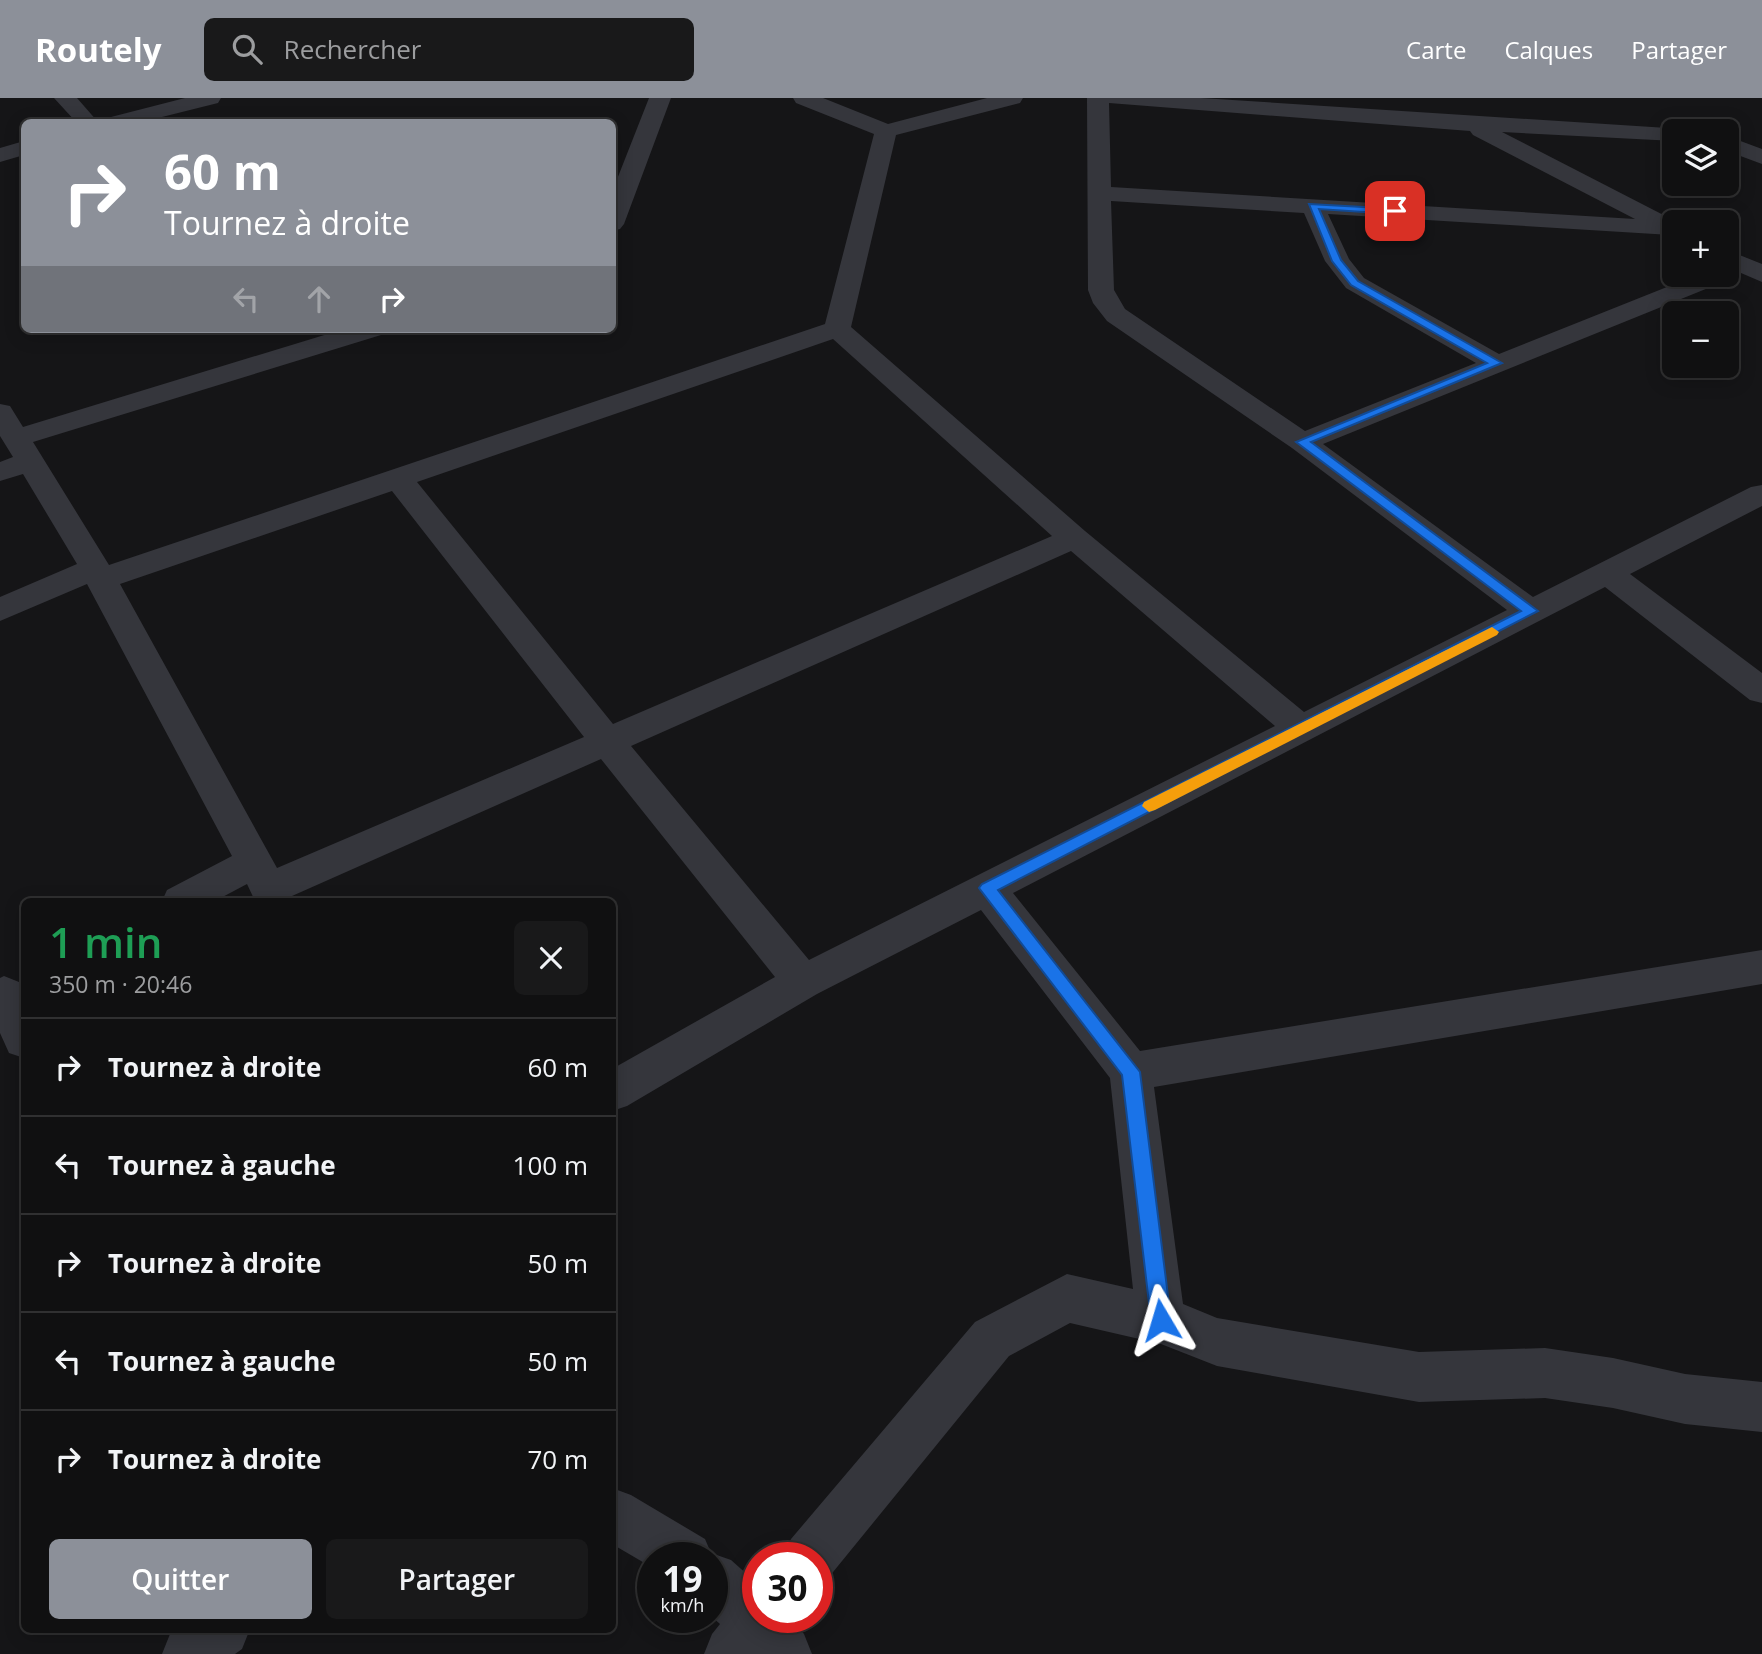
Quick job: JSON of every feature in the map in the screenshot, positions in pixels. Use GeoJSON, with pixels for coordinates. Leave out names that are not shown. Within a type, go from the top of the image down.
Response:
{"type":"FeatureCollection","features":[{"type":"Feature","properties":{"kind":"street"},"geometry":{"type":"LineString","coordinates":[[65,98],[84,119]]}},
{"type":"Feature","properties":{"kind":"street"},"geometry":{"type":"LineString","coordinates":[[130,119],[209,98]]}},
{"type":"Feature","properties":{"kind":"street"},"geometry":{"type":"LineString","coordinates":[[616,214],[660,98]]}},
{"type":"Feature","properties":{"kind":"street"},"geometry":{"type":"LineString","coordinates":[[804,98],[886,131],[1012,98]]}},
{"type":"Feature","properties":{"kind":"street"},"geometry":{"type":"LineString","coordinates":[[1098,98],[1101,290],[1106,303],[1116,315],[1302,442],[1531,611]]}},
{"type":"Feature","properties":{"kind":"street"},"geometry":{"type":"LineString","coordinates":[[1113,98],[1470,124],[1662,133]]}},
{"type":"Feature","properties":{"kind":"street"},"geometry":{"type":"LineString","coordinates":[[1373,117],[1432,98]]}},
{"type":"Feature","properties":{"kind":"street"},"geometry":{"type":"LineString","coordinates":[[1470,124],[1662,223]]}},
{"type":"Feature","properties":{"kind":"street"},"geometry":{"type":"LineString","coordinates":[[837,329],[886,131]]}},
{"type":"Feature","properties":{"kind":"street"},"geometry":{"type":"LineString","coordinates":[[1739,134],[1754,132]]}},
{"type":"Feature","properties":{"kind":"street"},"geometry":{"type":"LineString","coordinates":[[1739,147],[1762,158]]}},
{"type":"Feature","properties":{"kind":"street"},"geometry":{"type":"LineString","coordinates":[[0,155],[21,149]]}},
{"type":"Feature","properties":{"kind":"street"},"geometry":{"type":"LineString","coordinates":[[616,161],[636,162]]}},
{"type":"Feature","properties":{"kind":"street"},"geometry":{"type":"LineString","coordinates":[[1101,193],[1662,228]]}},
{"type":"Feature","properties":{"kind":"street"},"geometry":{"type":"LineString","coordinates":[[1312,206],[1337,261],[1355,283],[1496,363]]}},
{"type":"Feature","properties":{"kind":"street"},"geometry":{"type":"LineString","coordinates":[[1302,442],[1688,287]]}},
{"type":"Feature","properties":{"kind":"street"},"geometry":{"type":"LineString","coordinates":[[0,610],[98,574],[399,479],[837,329]]}},
{"type":"Feature","properties":{"kind":"street"},"geometry":{"type":"LineString","coordinates":[[837,329],[1074,538],[1301,729]]}},
{"type":"Feature","properties":{"kind":"street"},"geometry":{"type":"LineString","coordinates":[[282,333],[311,343]]}},
{"type":"Feature","properties":{"kind":"street"},"geometry":{"type":"LineString","coordinates":[[265,885],[98,574],[12,446],[311,343],[355,333]]}},
{"type":"Feature","properties":{"kind":"street"},"geometry":{"type":"LineString","coordinates":[[399,479],[803,982]]}},
{"type":"Feature","properties":{"kind":"street"},"geometry":{"type":"LineString","coordinates":[[616,1090],[803,982],[1762,494]]}},
{"type":"Feature","properties":{"kind":"street"},"geometry":{"type":"LineString","coordinates":[[197,898],[265,885],[1074,538]]}},
{"type":"Feature","properties":{"kind":"street"},"geometry":{"type":"LineString","coordinates":[[1607,573],[1762,691]]}},
{"type":"Feature","properties":{"kind":"street"},"geometry":{"type":"LineString","coordinates":[[987,888],[1131,1072],[1161,1320]]}},
{"type":"Feature","properties":{"kind":"street"},"geometry":{"type":"LineString","coordinates":[[1131,1072],[1762,967]]}},
{"type":"Feature","properties":{"kind":"street"},"geometry":{"type":"LineString","coordinates":[[10,991],[21,1030]]}},
{"type":"Feature","properties":{"kind":"street"},"geometry":{"type":"LineString","coordinates":[[823,1542],[927,1413],[992,1339],[1067,1298],[1161,1320],[1217,1342],[1419,1377],[1545,1373],[1613,1383],[1685,1399],[1762,1407]]}},
{"type":"Feature","properties":{"kind":"street"},"geometry":{"type":"LineString","coordinates":[[616,1516],[659,1542]]}},
{"type":"Feature","properties":{"kind":"street"},"geometry":{"type":"LineString","coordinates":[[728,1599],[759,1637]]}},
{"type":"Feature","properties":{"kind":"street"},"geometry":{"type":"LineString","coordinates":[[190,1654],[217,1633]]}},
{"type":"Feature","properties":{"kind":"slow traffic"},"geometry":{"type":"LineString","coordinates":[[1149,806],[1492,632]]}},
{"type":"Feature","properties":{"kind":"route"},"geometry":{"type":"LineString","coordinates":[[1161,1320],[1131,1072],[987,888],[1531,611],[1302,442],[1496,363],[1355,283],[1337,261],[1312,206],[1395,211]]}}]}
